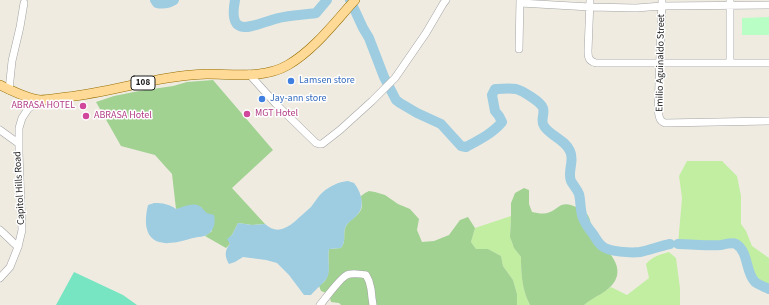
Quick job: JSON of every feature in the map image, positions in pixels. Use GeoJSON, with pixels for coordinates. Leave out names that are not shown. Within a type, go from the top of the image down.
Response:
{"type":"FeatureCollection","features":[{"type":"Feature","properties":{"kind":"main road","name":"108"},"geometry":{"type":"LineString","coordinates":[[0,85],[21,95],[39,100],[102,92],[173,77],[206,74],[262,74],[288,65],[318,42],[355,0]]}},
{"type":"Feature","properties":{"kind":"street"},"geometry":{"type":"LineString","coordinates":[[249,74],[276,104],[316,143],[324,143],[340,130],[395,78],[426,33],[446,0]]}},
{"type":"Feature","properties":{"kind":"street"},"geometry":{"type":"LineString","coordinates":[[519,49],[520,2],[590,4],[636,8],[662,3],[730,2],[769,5]]}},
{"type":"Feature","properties":{"kind":"street"},"geometry":{"type":"LineString","coordinates":[[730,2],[730,63]]}},
{"type":"Feature","properties":{"kind":"street"},"geometry":{"type":"LineString","coordinates":[[9,90],[12,61],[24,3]]}},
{"type":"Feature","properties":{"kind":"street","name":"Emilio Aguinaldo Street"},"geometry":{"type":"LineString","coordinates":[[662,3],[658,110],[661,121],[665,123],[769,121]]}},
{"type":"Feature","properties":{"kind":"street"},"geometry":{"type":"LineString","coordinates":[[590,4],[588,55],[590,61],[596,64],[769,63]]}},
{"type":"Feature","properties":{"kind":"street","name":"Capitol Hills Road"},"geometry":{"type":"LineString","coordinates":[[0,278],[10,267],[18,247],[22,230],[18,142],[19,128],[22,118],[28,108],[39,100]]}},
{"type":"Feature","properties":{"kind":"street"},"geometry":{"type":"LineString","coordinates":[[0,130],[18,142]]}},
{"type":"Feature","properties":{"kind":"street"},"geometry":{"type":"LineString","coordinates":[[0,230],[18,247]]}},
{"type":"Feature","properties":{"kind":"street"},"geometry":{"type":"LineString","coordinates":[[320,305],[339,281],[347,274],[366,275],[369,281],[373,305]]}},
{"type":"Feature","properties":{"kind":"green space"},"geometry":{"type":"Polygon","coordinates":[[[769,17],[769,35],[742,35],[742,18],[769,17]]]}},
{"type":"Feature","properties":{"kind":"green space"},"geometry":{"type":"Polygon","coordinates":[[[213,80],[273,150],[232,188],[265,224],[252,225],[238,223],[232,235],[228,239],[230,244],[226,248],[205,236],[212,231],[207,214],[201,207],[176,209],[172,174],[155,155],[121,146],[96,102],[114,96],[139,91],[173,86],[187,82],[213,80]]]}},
{"type":"Feature","properties":{"kind":"green space"},"geometry":{"type":"Polygon","coordinates":[[[687,161],[722,161],[737,176],[741,196],[741,224],[746,231],[752,246],[769,258],[769,289],[755,281],[747,265],[745,255],[736,244],[678,244],[682,198],[679,176],[687,161]]]}},
{"type":"Feature","properties":{"kind":"green space"},"geometry":{"type":"Polygon","coordinates":[[[524,188],[529,190],[529,204],[532,212],[541,214],[547,213],[564,204],[567,204],[578,208],[589,216],[594,235],[610,253],[616,264],[617,276],[609,289],[584,305],[530,305],[522,282],[521,257],[514,248],[510,237],[511,203],[515,193],[524,188]]]}},
{"type":"Feature","properties":{"kind":"green space"},"geometry":{"type":"Polygon","coordinates":[[[369,191],[385,195],[398,204],[410,209],[419,219],[417,230],[422,242],[434,241],[449,235],[460,220],[468,217],[475,228],[471,242],[476,249],[488,249],[501,256],[503,266],[513,280],[517,294],[517,305],[341,305],[339,303],[331,302],[329,294],[321,291],[319,286],[325,281],[329,269],[329,249],[341,248],[344,243],[344,231],[346,226],[360,212],[362,206],[361,196],[369,191]]]}},
{"type":"Feature","properties":{"kind":"green space"},"geometry":{"type":"Polygon","coordinates":[[[511,216],[511,238],[514,247],[521,257],[522,282],[530,305],[517,305],[517,294],[513,280],[503,266],[501,256],[488,249],[476,249],[471,242],[475,228],[511,216]]]}},
{"type":"Feature","properties":{"kind":"green space"},"geometry":{"type":"Polygon","coordinates":[[[669,252],[676,258],[680,288],[680,305],[584,305],[611,287],[627,295],[649,278],[646,264],[656,256],[669,252]]]}},
{"type":"Feature","properties":{"kind":"green space"},"geometry":{"type":"Polygon","coordinates":[[[74,272],[123,295],[137,305],[56,305],[74,272]]]}},
{"type":"Feature","properties":{"kind":"water"},"geometry":{"type":"Polygon","coordinates":[[[348,181],[354,183],[359,191],[362,199],[360,211],[346,226],[344,231],[344,243],[341,248],[329,249],[329,268],[327,278],[311,295],[304,295],[289,275],[277,263],[243,257],[229,264],[226,254],[230,244],[227,239],[232,235],[238,223],[252,225],[265,224],[270,228],[280,230],[294,222],[310,208],[320,195],[331,186],[348,181]]]}},
{"type":"Feature","properties":{"kind":"water"},"geometry":{"type":"Polygon","coordinates":[[[154,203],[166,204],[176,209],[196,204],[209,214],[214,215],[214,227],[210,233],[203,236],[166,243],[154,240],[150,236],[146,226],[146,216],[148,205],[154,203]]]}},
{"type":"Feature","properties":{"kind":"waterway"},"geometry":{"type":"LineString","coordinates":[[155,0],[157,3],[163,4],[174,0]]}},
{"type":"Feature","properties":{"kind":"waterway"},"geometry":{"type":"LineString","coordinates":[[235,0],[235,22],[239,26],[245,27],[284,17],[316,13],[327,0]]}},
{"type":"Feature","properties":{"kind":"waterway"},"geometry":{"type":"LineString","coordinates":[[350,0],[369,38],[384,77],[396,100],[417,113],[441,124],[461,146],[466,147],[490,133],[502,122],[495,111],[492,95],[495,89],[516,89],[523,92],[542,106],[542,122],[544,126],[568,147],[572,158],[570,174],[571,181],[579,194],[584,220],[598,242],[605,248],[620,252],[640,252],[670,244]]}},
{"type":"Feature","properties":{"kind":"waterway"},"geometry":{"type":"LineString","coordinates":[[678,244],[721,245],[734,243],[743,252],[750,273],[755,282],[769,289]]}},
{"type":"Feature","properties":{"kind":"place","name":"Lamsen store"},"geometry":{"type":"Point","coordinates":[291,81]}},
{"type":"Feature","properties":{"kind":"place","name":"Jay-ann store"},"geometry":{"type":"Point","coordinates":[262,99]}},
{"type":"Feature","properties":{"kind":"place","name":"ABRASA HOTEL"},"geometry":{"type":"Point","coordinates":[83,106]}},
{"type":"Feature","properties":{"kind":"place","name":"MGT Hotel"},"geometry":{"type":"Point","coordinates":[247,114]}},
{"type":"Feature","properties":{"kind":"place","name":"ABRASA Hotel"},"geometry":{"type":"Point","coordinates":[86,116]}}]}
